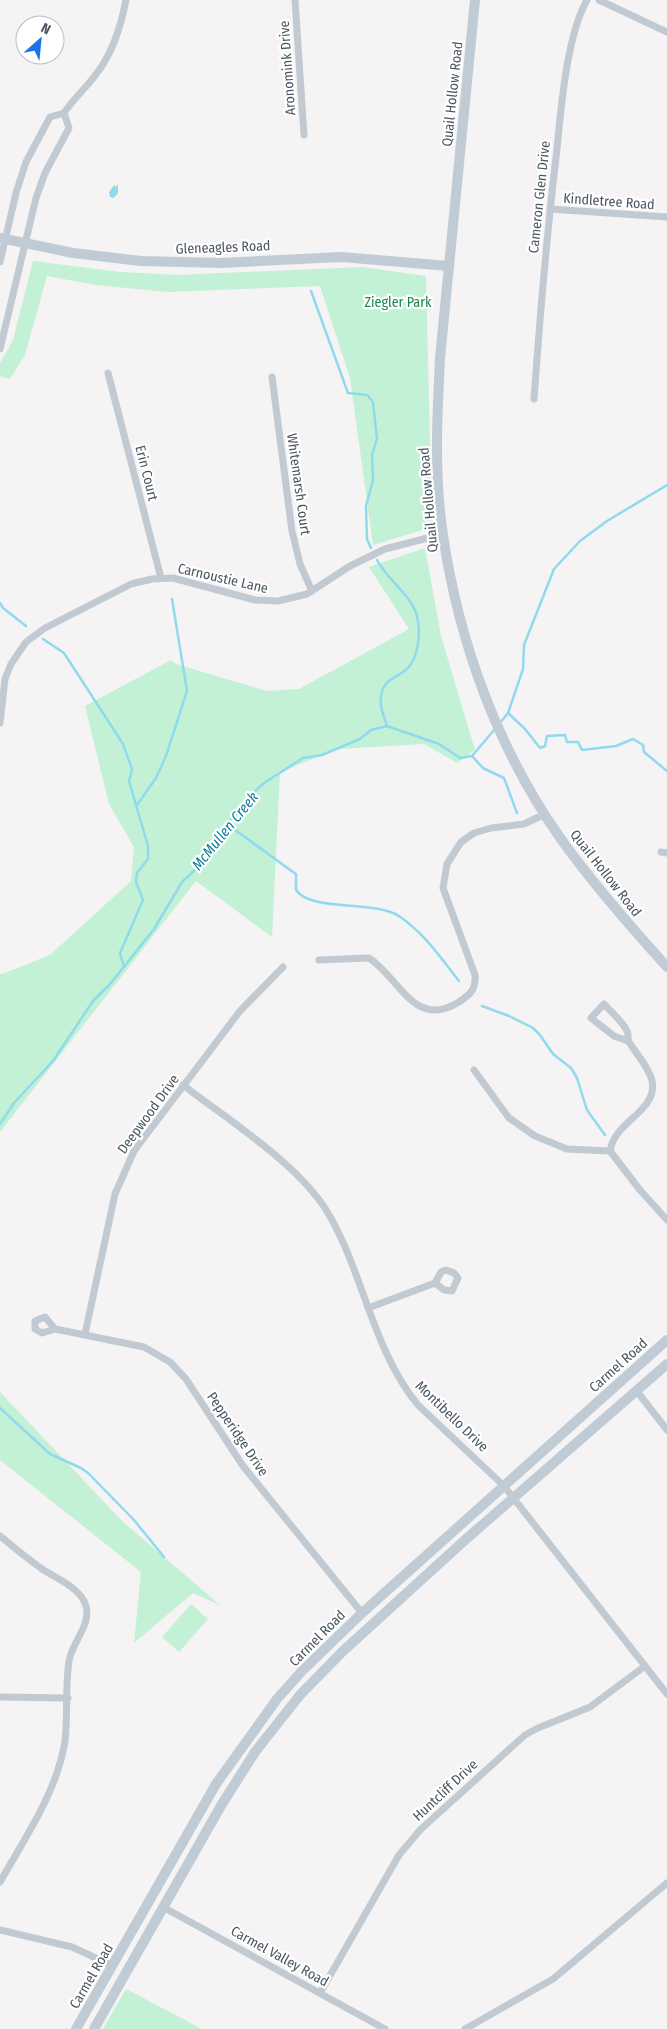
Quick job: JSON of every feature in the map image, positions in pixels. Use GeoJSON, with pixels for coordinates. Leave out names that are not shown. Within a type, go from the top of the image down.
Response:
{"type":"FeatureCollection","features":[{"type":"Feature","properties":{"kind":"main road","name":"Quail Hollow Road"},"geometry":{"type":"LineString","coordinates":[[475,0],[449,266],[437,415],[443,534],[462,625],[487,701],[515,760],[545,814],[591,878],[667,967]]}},
{"type":"Feature","properties":{"kind":"main road","name":"Gleneagles Road"},"geometry":{"type":"LineString","coordinates":[[3,238],[92,256],[163,262],[221,263],[341,257],[449,266]]}},
{"type":"Feature","properties":{"kind":"main road","name":"Carmel Road"},"geometry":{"type":"LineString","coordinates":[[76,2029],[216,1784],[277,1699],[362,1613],[667,1340]]}},
{"type":"Feature","properties":{"kind":"main road","name":"Carmel Road"},"geometry":{"type":"LineString","coordinates":[[94,2029],[243,1770],[300,1695],[342,1652],[513,1497],[667,1364]]}},
{"type":"Feature","properties":{"kind":"street"},"geometry":{"type":"LineString","coordinates":[[0,262],[3,238],[26,162],[50,118],[64,113],[96,74],[109,54],[117,35],[126,0]]}},
{"type":"Feature","properties":{"kind":"street","name":"Aronomink Drive"},"geometry":{"type":"LineString","coordinates":[[295,0],[304,135]]}},
{"type":"Feature","properties":{"kind":"street","name":"Cameron Glen Drive"},"geometry":{"type":"LineString","coordinates":[[534,399],[550,209],[566,74],[587,0]]}},
{"type":"Feature","properties":{"kind":"street"},"geometry":{"type":"LineString","coordinates":[[599,0],[667,32]]}},
{"type":"Feature","properties":{"kind":"street"},"geometry":{"type":"LineString","coordinates":[[0,349],[45,173],[69,128],[64,113]]}},
{"type":"Feature","properties":{"kind":"street","name":"Kindletree Road"},"geometry":{"type":"LineString","coordinates":[[550,209],[667,217]]}},
{"type":"Feature","properties":{"kind":"street","name":"Erin Court"},"geometry":{"type":"LineString","coordinates":[[108,373],[160,578]]}},
{"type":"Feature","properties":{"kind":"street","name":"Whitemarsh Court"},"geometry":{"type":"LineString","coordinates":[[272,377],[294,538],[300,564],[312,591]]}},
{"type":"Feature","properties":{"kind":"street","name":"Carnoustie Lane"},"geometry":{"type":"LineString","coordinates":[[0,723],[5,678],[11,664],[26,642],[45,628],[131,584],[160,578],[188,581],[237,596],[268,602],[293,598],[312,591],[350,566],[385,549],[443,534]]}},
{"type":"Feature","properties":{"kind":"street"},"geometry":{"type":"LineString","coordinates":[[319,960],[369,958],[405,997],[421,1008],[447,1008],[470,995],[476,986],[475,975],[443,888],[447,864],[460,842],[474,833],[491,828],[524,824],[545,814]]}},
{"type":"Feature","properties":{"kind":"street","name":"Deepwood Drive"},"geometry":{"type":"LineString","coordinates":[[85,1334],[110,1216],[122,1173],[142,1139],[240,1011],[283,967]]}},
{"type":"Feature","properties":{"kind":"street"},"geometry":{"type":"LineString","coordinates":[[610,1151],[620,1131],[647,1104],[653,1091],[653,1082],[648,1066],[628,1041],[614,1036],[591,1018],[604,1004],[627,1031],[628,1041]]}},
{"type":"Feature","properties":{"kind":"street"},"geometry":{"type":"LineString","coordinates":[[474,1070],[510,1118],[535,1136],[568,1149],[610,1151],[658,1212],[667,1219]]}},
{"type":"Feature","properties":{"kind":"street","name":"Montibello Drive"},"geometry":{"type":"LineString","coordinates":[[183,1085],[287,1165],[314,1193],[338,1231],[391,1365],[406,1390],[418,1405],[504,1486],[667,1694]]}},
{"type":"Feature","properties":{"kind":"street"},"geometry":{"type":"LineString","coordinates":[[368,1308],[435,1283]]}},
{"type":"Feature","properties":{"kind":"street","name":"Pepperidge Drive"},"geometry":{"type":"LineString","coordinates":[[55,1328],[144,1347],[158,1354],[176,1368],[186,1379],[243,1466],[362,1613]]}},
{"type":"Feature","properties":{"kind":"street"},"geometry":{"type":"LineString","coordinates":[[636,1390],[667,1430]]}},
{"type":"Feature","properties":{"kind":"street"},"geometry":{"type":"LineString","coordinates":[[0,1536],[75,1590],[85,1604],[87,1616],[85,1625],[72,1649],[69,1662],[65,1741],[52,1785],[0,1882]]}},
{"type":"Feature","properties":{"kind":"street","name":"Huntcliff Drive"},"geometry":{"type":"LineString","coordinates":[[320,1993],[395,1861],[420,1830],[525,1735],[590,1707],[645,1666]]}},
{"type":"Feature","properties":{"kind":"street"},"geometry":{"type":"LineString","coordinates":[[0,1697],[68,1698]]}},
{"type":"Feature","properties":{"kind":"street"},"geometry":{"type":"LineString","coordinates":[[465,2029],[553,1979],[667,1883]]}},
{"type":"Feature","properties":{"kind":"street","name":"Carmel Valley Road"},"geometry":{"type":"LineString","coordinates":[[163,1907],[385,2029]]}},
{"type":"Feature","properties":{"kind":"street"},"geometry":{"type":"LineString","coordinates":[[0,1930],[72,1948],[113,1966]]}},
{"type":"Feature","properties":{"kind":"green space","name":"Ziegler Park"},"geometry":{"type":"Polygon","coordinates":[[[33,261],[120,272],[177,275],[362,267],[426,276],[432,527],[373,545],[350,378],[320,286],[167,292],[96,285],[47,276],[25,355],[10,379],[0,376],[0,363],[13,340],[33,261]]]}},
{"type":"Feature","properties":{"kind":"green space"},"geometry":{"type":"Polygon","coordinates":[[[425,548],[441,636],[475,750],[457,763],[424,744],[338,749],[280,772],[272,937],[196,881],[0,1132],[0,973],[2,974],[50,955],[131,881],[134,847],[109,804],[85,706],[171,660],[176,664],[267,691],[299,689],[409,629],[369,567],[425,548]]]}},
{"type":"Feature","properties":{"kind":"green space"},"geometry":{"type":"Polygon","coordinates":[[[0,1392],[123,1522],[220,1605],[193,1593],[134,1643],[141,1572],[0,1460],[0,1392]]]}},
{"type":"Feature","properties":{"kind":"green space"},"geometry":{"type":"Polygon","coordinates":[[[191,1604],[208,1619],[179,1652],[162,1637],[191,1604]]]}},
{"type":"Feature","properties":{"kind":"green space"},"geometry":{"type":"Polygon","coordinates":[[[126,1989],[202,2029],[103,2029],[126,1989]]]}},
{"type":"Feature","properties":{"kind":"water"},"geometry":{"type":"Polygon","coordinates":[[[118,184],[118,193],[114,198],[110,197],[109,192],[114,185],[116,187],[118,184]]]}},
{"type":"Feature","properties":{"kind":"waterway"},"geometry":{"type":"LineString","coordinates":[[311,291],[348,393],[367,395],[373,402],[377,439],[372,455],[373,480],[366,506],[367,539],[371,548]]}},
{"type":"Feature","properties":{"kind":"waterway","name":"McMullen Creek"},"geometry":{"type":"LineString","coordinates":[[500,723],[508,713],[523,669],[524,645],[554,569],[580,541],[607,521],[667,485]]}},
{"type":"Feature","properties":{"kind":"waterway"},"geometry":{"type":"LineString","coordinates":[[377,560],[410,601],[417,616],[419,631],[418,647],[412,661],[403,672],[386,684],[382,691],[381,704],[387,726]]}},
{"type":"Feature","properties":{"kind":"waterway"},"geometry":{"type":"LineString","coordinates":[[137,805],[156,778],[166,756],[187,691],[172,599]]}},
{"type":"Feature","properties":{"kind":"waterway"},"geometry":{"type":"LineString","coordinates":[[0,603],[3,608],[26,626]]}},
{"type":"Feature","properties":{"kind":"waterway"},"geometry":{"type":"LineString","coordinates":[[43,639],[64,653],[123,744],[132,769],[129,781],[148,846],[148,859],[137,873],[136,882],[143,900],[120,953],[124,967]]}},
{"type":"Feature","properties":{"kind":"waterway"},"geometry":{"type":"LineString","coordinates":[[508,713],[525,729],[540,748],[545,746],[547,736],[565,735],[567,742],[578,742],[582,750],[616,746],[633,739],[643,745],[644,752],[667,771]]}},
{"type":"Feature","properties":{"kind":"waterway","name":"McMullen Creek"},"geometry":{"type":"LineString","coordinates":[[0,1124],[14,1103],[53,1061],[93,1001],[111,983],[154,929],[182,882],[197,868],[214,840],[253,793],[264,783],[303,758],[322,755],[360,739],[371,730],[387,726],[439,744],[460,758],[472,756],[495,729]]}},
{"type":"Feature","properties":{"kind":"waterway"},"geometry":{"type":"LineString","coordinates":[[472,756],[483,768],[504,778],[517,813]]}},
{"type":"Feature","properties":{"kind":"waterway"},"geometry":{"type":"LineString","coordinates":[[227,824],[296,874],[296,890],[304,897],[329,904],[374,908],[399,916],[424,938],[459,981]]}},
{"type":"Feature","properties":{"kind":"waterway"},"geometry":{"type":"LineString","coordinates":[[482,1006],[509,1016],[533,1028],[540,1035],[553,1054],[571,1068],[577,1078],[587,1110],[605,1135]]}},
{"type":"Feature","properties":{"kind":"waterway"},"geometry":{"type":"LineString","coordinates":[[0,1408],[50,1454],[88,1473],[134,1520],[164,1557]]}}]}
